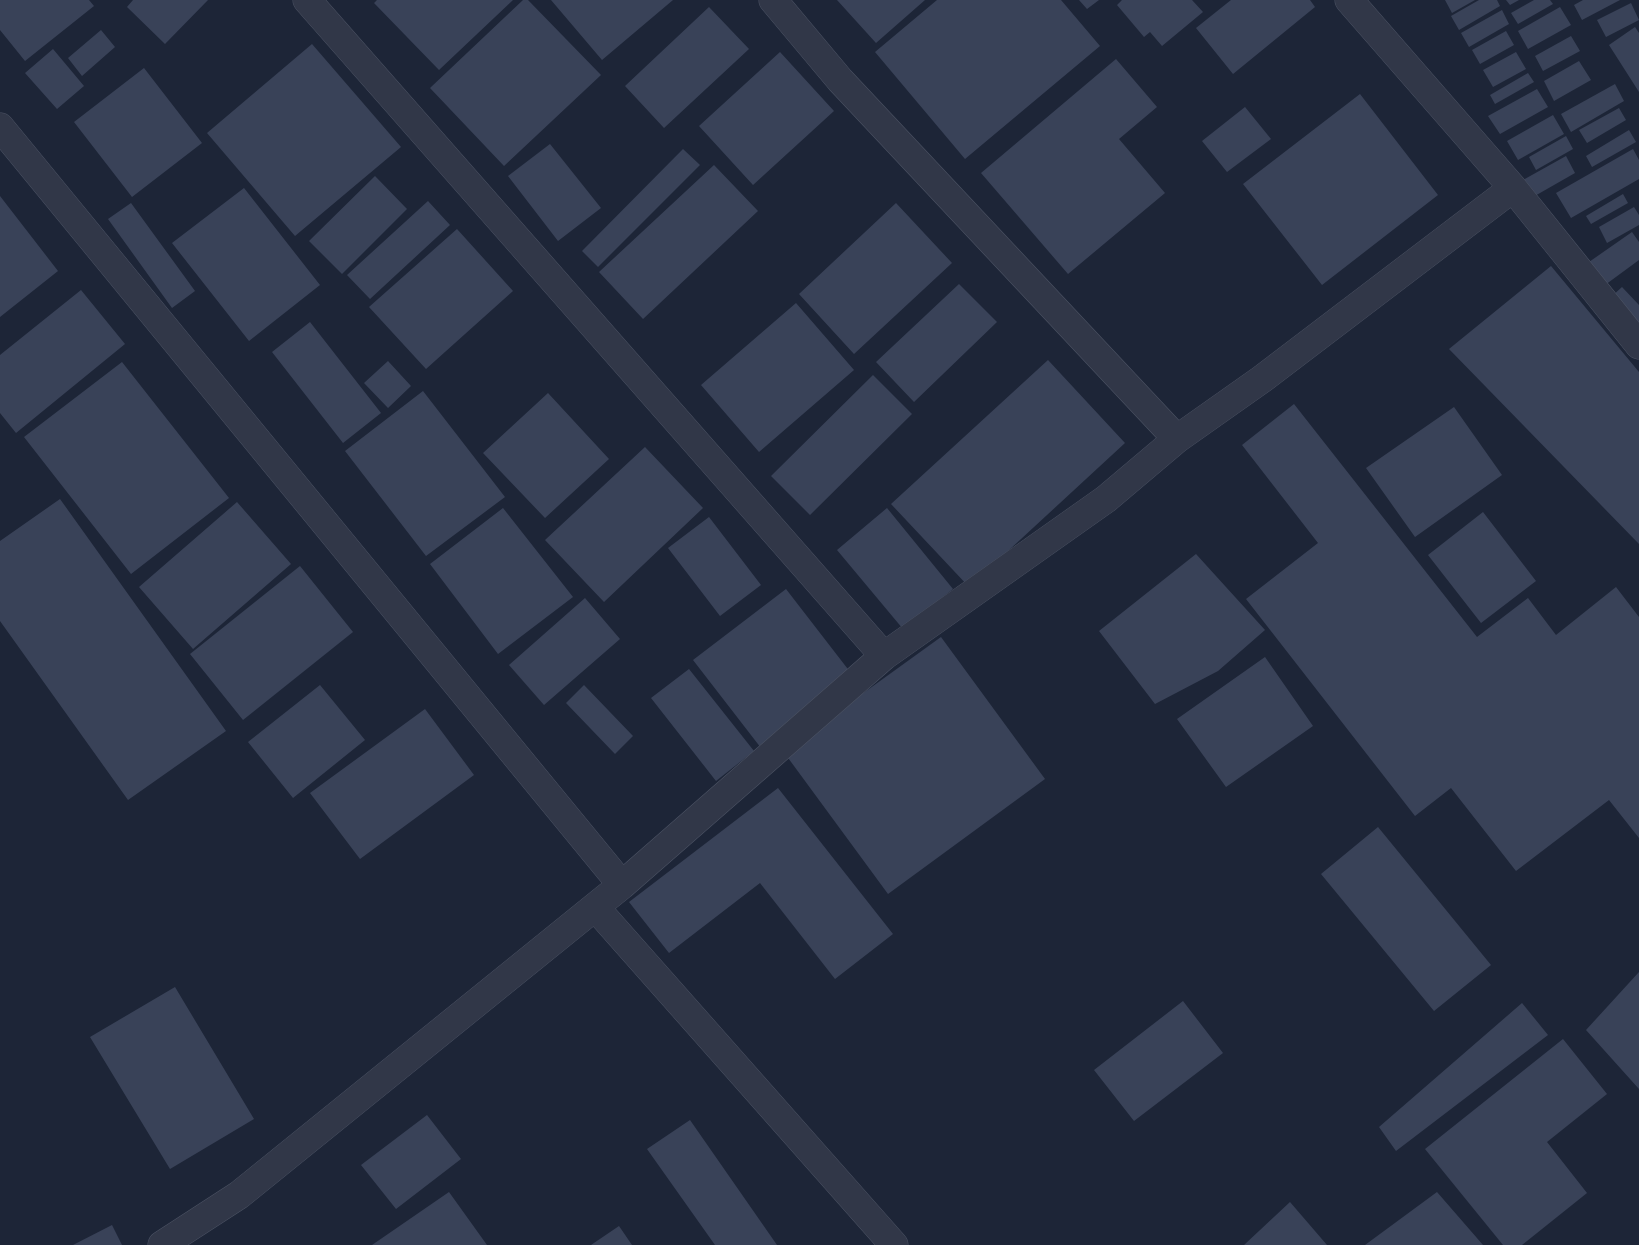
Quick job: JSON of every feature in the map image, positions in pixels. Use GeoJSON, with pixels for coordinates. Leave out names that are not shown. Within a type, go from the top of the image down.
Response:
{"type":"FeatureCollection","features":[{"type":"Feature","properties":{"kind":"street"},"geometry":{"type":"LineString","coordinates":[[307,0],[884,656]]}},
{"type":"Feature","properties":{"kind":"street"},"geometry":{"type":"LineString","coordinates":[[773,0],[840,80],[1176,439]]}},
{"type":"Feature","properties":{"kind":"street"},"geometry":{"type":"LineString","coordinates":[[1349,0],[1513,188],[1639,345]]}},
{"type":"Feature","properties":{"kind":"street"},"geometry":{"type":"LineString","coordinates":[[0,128],[622,885]]}},
{"type":"Feature","properties":{"kind":"street"},"geometry":{"type":"LineString","coordinates":[[162,1245],[239,1194],[622,885],[884,656],[1106,499],[1176,439],[1262,379],[1513,188]]}},
{"type":"Feature","properties":{"kind":"street"},"geometry":{"type":"LineString","coordinates":[[595,907],[894,1245]]}},
{"type":"Feature","properties":{"kind":"building"},"geometry":{"type":"Polygon","coordinates":[[[0,0],[89,0],[94,6],[25,61],[0,30],[0,0]]]}},
{"type":"Feature","properties":{"kind":"building"},"geometry":{"type":"Polygon","coordinates":[[[133,0],[208,0],[165,44],[127,7],[133,0]]]}},
{"type":"Feature","properties":{"kind":"building"},"geometry":{"type":"Polygon","coordinates":[[[377,0],[513,0],[439,70],[374,3],[377,0]]]}},
{"type":"Feature","properties":{"kind":"building"},"geometry":{"type":"Polygon","coordinates":[[[523,0],[528,0],[601,75],[504,166],[430,88],[523,0]]]}},
{"type":"Feature","properties":{"kind":"building"},"geometry":{"type":"Polygon","coordinates":[[[551,0],[673,0],[602,60],[551,0]]]}},
{"type":"Feature","properties":{"kind":"building"},"geometry":{"type":"Polygon","coordinates":[[[837,0],[925,0],[876,43],[837,0]]]}},
{"type":"Feature","properties":{"kind":"building"},"geometry":{"type":"Polygon","coordinates":[[[937,0],[1061,0],[1100,46],[965,159],[875,52],[937,0]]]}},
{"type":"Feature","properties":{"kind":"building"},"geometry":{"type":"Polygon","coordinates":[[[1079,0],[1099,0],[1087,9],[1079,0]]]}},
{"type":"Feature","properties":{"kind":"building"},"geometry":{"type":"Polygon","coordinates":[[[1122,0],[1192,0],[1203,12],[1162,46],[1150,32],[1144,37],[1117,5],[1122,0]]]}},
{"type":"Feature","properties":{"kind":"building"},"geometry":{"type":"Polygon","coordinates":[[[1231,0],[1310,0],[1315,7],[1233,74],[1196,28],[1231,0]]]}},
{"type":"Feature","properties":{"kind":"building"},"geometry":{"type":"Polygon","coordinates":[[[1445,0],[1475,0],[1452,13],[1445,0]]]}},
{"type":"Feature","properties":{"kind":"building"},"geometry":{"type":"Polygon","coordinates":[[[1479,0],[1497,0],[1500,6],[1459,30],[1451,16],[1479,0]]]}},
{"type":"Feature","properties":{"kind":"building"},"geometry":{"type":"Polygon","coordinates":[[[1506,0],[1519,0],[1510,5],[1506,0]]]}},
{"type":"Feature","properties":{"kind":"building"},"geometry":{"type":"Polygon","coordinates":[[[1534,0],[1550,0],[1553,4],[1518,24],[1511,13],[1534,0]]]}},
{"type":"Feature","properties":{"kind":"building"},"geometry":{"type":"Polygon","coordinates":[[[1583,0],[1620,0],[1582,20],[1574,5],[1583,0]]]}},
{"type":"Feature","properties":{"kind":"building"},"geometry":{"type":"Polygon","coordinates":[[[1631,3],[1639,20],[1606,37],[1597,20],[1631,3]]]}},
{"type":"Feature","properties":{"kind":"building"},"geometry":{"type":"Polygon","coordinates":[[[709,7],[749,49],[664,128],[625,86],[709,7]]]}},
{"type":"Feature","properties":{"kind":"building"},"geometry":{"type":"Polygon","coordinates":[[[1560,7],[1571,25],[1528,49],[1518,31],[1560,7]]]}},
{"type":"Feature","properties":{"kind":"building"},"geometry":{"type":"Polygon","coordinates":[[[1502,10],[1509,24],[1469,47],[1461,33],[1502,10]]]}},
{"type":"Feature","properties":{"kind":"building"},"geometry":{"type":"Polygon","coordinates":[[[1635,27],[1639,33],[1639,92],[1609,45],[1635,27]]]}},
{"type":"Feature","properties":{"kind":"building"},"geometry":{"type":"Polygon","coordinates":[[[101,30],[115,47],[82,76],[68,58],[101,30]]]}},
{"type":"Feature","properties":{"kind":"building"},"geometry":{"type":"Polygon","coordinates":[[[1506,31],[1514,45],[1480,64],[1472,50],[1506,31]]]}},
{"type":"Feature","properties":{"kind":"building"},"geometry":{"type":"Polygon","coordinates":[[[1571,36],[1580,51],[1543,71],[1535,56],[1571,36]]]}},
{"type":"Feature","properties":{"kind":"building"},"geometry":{"type":"Polygon","coordinates":[[[312,44],[401,147],[295,236],[207,133],[312,44]]]}},
{"type":"Feature","properties":{"kind":"building"},"geometry":{"type":"Polygon","coordinates":[[[53,49],[84,86],[57,109],[25,73],[53,49]]]}},
{"type":"Feature","properties":{"kind":"building"},"geometry":{"type":"Polygon","coordinates":[[[780,52],[834,111],[753,185],[699,126],[780,52]]]}},
{"type":"Feature","properties":{"kind":"building"},"geometry":{"type":"Polygon","coordinates":[[[1516,52],[1526,69],[1493,87],[1483,70],[1516,52]]]}},
{"type":"Feature","properties":{"kind":"building"},"geometry":{"type":"Polygon","coordinates":[[[1116,59],[1157,107],[1119,139],[1165,193],[1068,274],[981,173],[1116,59]]]}},
{"type":"Feature","properties":{"kind":"building"},"geometry":{"type":"Polygon","coordinates":[[[1579,61],[1591,80],[1554,101],[1544,81],[1579,61]]]}},
{"type":"Feature","properties":{"kind":"building"},"geometry":{"type":"Polygon","coordinates":[[[144,68],[202,143],[132,197],[74,122],[144,68]]]}},
{"type":"Feature","properties":{"kind":"building"},"geometry":{"type":"Polygon","coordinates":[[[1528,73],[1534,82],[1495,104],[1490,95],[1528,73]]]}},
{"type":"Feature","properties":{"kind":"building"},"geometry":{"type":"Polygon","coordinates":[[[1615,84],[1624,101],[1571,132],[1561,114],[1615,84]]]}},
{"type":"Feature","properties":{"kind":"building"},"geometry":{"type":"Polygon","coordinates":[[[1537,89],[1548,107],[1500,134],[1488,116],[1537,89]]]}},
{"type":"Feature","properties":{"kind":"building"},"geometry":{"type":"Polygon","coordinates":[[[1360,94],[1438,195],[1322,285],[1243,184],[1360,94]]]}},
{"type":"Feature","properties":{"kind":"building"},"geometry":{"type":"Polygon","coordinates":[[[1245,107],[1271,139],[1227,172],[1202,141],[1245,107]]]}},
{"type":"Feature","properties":{"kind":"building"},"geometry":{"type":"Polygon","coordinates":[[[1619,108],[1626,120],[1587,143],[1579,130],[1619,108]]]}},
{"type":"Feature","properties":{"kind":"building"},"geometry":{"type":"Polygon","coordinates":[[[1553,115],[1564,134],[1518,160],[1507,141],[1553,115]]]}},
{"type":"Feature","properties":{"kind":"building"},"geometry":{"type":"Polygon","coordinates":[[[1629,130],[1636,142],[1592,167],[1586,156],[1629,130]]]}},
{"type":"Feature","properties":{"kind":"building"},"geometry":{"type":"Polygon","coordinates":[[[1566,136],[1573,149],[1536,170],[1529,157],[1566,136]]]}},
{"type":"Feature","properties":{"kind":"building"},"geometry":{"type":"Polygon","coordinates":[[[550,144],[601,208],[558,241],[508,176],[550,144]]]}},
{"type":"Feature","properties":{"kind":"building"},"geometry":{"type":"Polygon","coordinates":[[[683,149],[700,165],[598,267],[582,251],[683,149]]]}},
{"type":"Feature","properties":{"kind":"building"},"geometry":{"type":"Polygon","coordinates":[[[1633,149],[1639,160],[1639,179],[1571,218],[1556,193],[1633,149]]]}},
{"type":"Feature","properties":{"kind":"building"},"geometry":{"type":"Polygon","coordinates":[[[1566,156],[1575,173],[1533,197],[1523,180],[1566,156]]]}},
{"type":"Feature","properties":{"kind":"building"},"geometry":{"type":"Polygon","coordinates":[[[714,165],[758,211],[643,319],[599,272],[714,165]]]}},
{"type":"Feature","properties":{"kind":"building"},"geometry":{"type":"Polygon","coordinates":[[[375,176],[407,209],[342,274],[309,241],[375,176]]]}},
{"type":"Feature","properties":{"kind":"building"},"geometry":{"type":"Polygon","coordinates":[[[244,188],[320,285],[249,341],[172,243],[244,188]]]}},
{"type":"Feature","properties":{"kind":"building"},"geometry":{"type":"Polygon","coordinates":[[[1623,194],[1628,203],[1591,224],[1586,216],[1623,194]]]}},
{"type":"Feature","properties":{"kind":"building"},"geometry":{"type":"Polygon","coordinates":[[[0,196],[58,271],[0,317],[0,196]]]}},
{"type":"Feature","properties":{"kind":"building"},"geometry":{"type":"Polygon","coordinates":[[[428,201],[450,225],[370,299],[347,275],[428,201]]]}},
{"type":"Feature","properties":{"kind":"building"},"geometry":{"type":"Polygon","coordinates":[[[131,203],[195,291],[172,308],[108,219],[131,203]]]}},
{"type":"Feature","properties":{"kind":"building"},"geometry":{"type":"Polygon","coordinates":[[[896,203],[952,263],[854,354],[799,294],[896,203]]]}},
{"type":"Feature","properties":{"kind":"building"},"geometry":{"type":"Polygon","coordinates":[[[1634,207],[1639,215],[1639,225],[1607,243],[1599,227],[1634,207]]]}},
{"type":"Feature","properties":{"kind":"building"},"geometry":{"type":"Polygon","coordinates":[[[457,229],[513,291],[426,369],[369,307],[457,229]]]}},
{"type":"Feature","properties":{"kind":"building"},"geometry":{"type":"Polygon","coordinates":[[[1632,232],[1639,242],[1639,260],[1605,285],[1589,262],[1632,232]]]}},
{"type":"Feature","properties":{"kind":"building"},"geometry":{"type":"Polygon","coordinates":[[[1551,266],[1639,372],[1639,544],[1449,349],[1551,266]]]}},
{"type":"Feature","properties":{"kind":"building"},"geometry":{"type":"Polygon","coordinates":[[[959,284],[997,322],[914,402],[876,362],[959,284]]]}},
{"type":"Feature","properties":{"kind":"building"},"geometry":{"type":"Polygon","coordinates":[[[1622,287],[1639,305],[1639,328],[1611,297],[1622,287]]]}},
{"type":"Feature","properties":{"kind":"building"},"geometry":{"type":"Polygon","coordinates":[[[81,290],[125,344],[16,433],[0,413],[0,355],[81,290]]]}},
{"type":"Feature","properties":{"kind":"building"},"geometry":{"type":"Polygon","coordinates":[[[796,303],[854,370],[759,452],[701,385],[796,303]]]}},
{"type":"Feature","properties":{"kind":"building"},"geometry":{"type":"Polygon","coordinates":[[[310,322],[381,413],[343,443],[272,352],[310,322]]]}},
{"type":"Feature","properties":{"kind":"building"},"geometry":{"type":"Polygon","coordinates":[[[1048,360],[1125,443],[969,587],[891,504],[1048,360]]]}},
{"type":"Feature","properties":{"kind":"building"},"geometry":{"type":"Polygon","coordinates":[[[388,361],[411,386],[388,408],[364,383],[388,361]]]}},
{"type":"Feature","properties":{"kind":"building"},"geometry":{"type":"Polygon","coordinates":[[[122,362],[229,498],[131,574],[24,437],[122,362]]]}},
{"type":"Feature","properties":{"kind":"building"},"geometry":{"type":"Polygon","coordinates":[[[873,375],[912,414],[810,515],[771,476],[873,375]]]}},
{"type":"Feature","properties":{"kind":"building"},"geometry":{"type":"Polygon","coordinates":[[[423,391],[505,497],[426,556],[345,451],[423,391]]]}},
{"type":"Feature","properties":{"kind":"building"},"geometry":{"type":"Polygon","coordinates":[[[548,393],[609,459],[545,518],[483,453],[548,393]]]}},
{"type":"Feature","properties":{"kind":"building"},"geometry":{"type":"Polygon","coordinates":[[[1294,404],[1477,637],[1528,598],[1556,635],[1616,587],[1639,617],[1639,838],[1609,800],[1516,871],[1451,788],[1415,816],[1246,599],[1318,543],[1242,445],[1294,404]]]}},
{"type":"Feature","properties":{"kind":"building"},"geometry":{"type":"Polygon","coordinates":[[[1454,407],[1502,475],[1415,537],[1366,468],[1454,407]]]}},
{"type":"Feature","properties":{"kind":"building"},"geometry":{"type":"Polygon","coordinates":[[[645,447],[703,508],[604,602],[545,540],[645,447]]]}},
{"type":"Feature","properties":{"kind":"building"},"geometry":{"type":"Polygon","coordinates":[[[60,499],[226,731],[128,800],[0,621],[0,541],[60,499]]]}},
{"type":"Feature","properties":{"kind":"building"},"geometry":{"type":"Polygon","coordinates":[[[237,502],[291,564],[193,649],[139,587],[237,502]]]}},
{"type":"Feature","properties":{"kind":"building"},"geometry":{"type":"Polygon","coordinates":[[[503,508],[573,597],[498,654],[430,564],[503,508]]]}},
{"type":"Feature","properties":{"kind":"building"},"geometry":{"type":"Polygon","coordinates":[[[887,508],[953,589],[903,629],[837,550],[887,508]]]}},
{"type":"Feature","properties":{"kind":"building"},"geometry":{"type":"Polygon","coordinates":[[[1483,512],[1536,581],[1481,623],[1428,555],[1483,512]]]}},
{"type":"Feature","properties":{"kind":"building"},"geometry":{"type":"Polygon","coordinates":[[[709,517],[761,585],[720,616],[668,548],[709,517]]]}},
{"type":"Feature","properties":{"kind":"building"},"geometry":{"type":"Polygon","coordinates":[[[1196,554],[1265,630],[1218,671],[1155,704],[1099,631],[1196,554]]]}},
{"type":"Feature","properties":{"kind":"building"},"geometry":{"type":"Polygon","coordinates":[[[300,566],[353,632],[243,720],[190,654],[300,566]]]}},
{"type":"Feature","properties":{"kind":"building"},"geometry":{"type":"Polygon","coordinates":[[[786,589],[854,677],[761,748],[693,660],[786,589]]]}},
{"type":"Feature","properties":{"kind":"building"},"geometry":{"type":"Polygon","coordinates":[[[585,598],[620,639],[544,705],[509,665],[585,598]]]}},
{"type":"Feature","properties":{"kind":"building"},"geometry":{"type":"Polygon","coordinates":[[[941,637],[1045,779],[888,894],[783,751],[941,637]]]}},
{"type":"Feature","properties":{"kind":"building"},"geometry":{"type":"Polygon","coordinates":[[[1265,657],[1313,726],[1226,787],[1177,719],[1265,657]]]}},
{"type":"Feature","properties":{"kind":"building"},"geometry":{"type":"Polygon","coordinates":[[[689,669],[754,751],[716,781],[651,698],[689,669]]]}},
{"type":"Feature","properties":{"kind":"building"},"geometry":{"type":"Polygon","coordinates":[[[320,685],[365,740],[293,798],[248,742],[320,685]]]}},
{"type":"Feature","properties":{"kind":"building"},"geometry":{"type":"Polygon","coordinates":[[[584,685],[633,736],[615,754],[566,703],[584,685]]]}},
{"type":"Feature","properties":{"kind":"building"},"geometry":{"type":"Polygon","coordinates":[[[425,709],[474,775],[360,859],[310,793],[425,709]]]}},
{"type":"Feature","properties":{"kind":"building"},"geometry":{"type":"Polygon","coordinates":[[[778,788],[893,934],[835,979],[760,883],[669,953],[629,902],[778,788]]]}},
{"type":"Feature","properties":{"kind":"building"},"geometry":{"type":"Polygon","coordinates":[[[1378,827],[1491,965],[1434,1011],[1321,874],[1378,827]]]}},
{"type":"Feature","properties":{"kind":"building"},"geometry":{"type":"Polygon","coordinates":[[[1639,972],[1639,1089],[1586,1030],[1639,972]]]}},
{"type":"Feature","properties":{"kind":"building"},"geometry":{"type":"Polygon","coordinates":[[[175,987],[254,1119],[170,1169],[90,1037],[175,987]]]}},
{"type":"Feature","properties":{"kind":"building"},"geometry":{"type":"Polygon","coordinates":[[[1183,1001],[1223,1053],[1134,1121],[1094,1070],[1183,1001]]]}},
{"type":"Feature","properties":{"kind":"building"},"geometry":{"type":"Polygon","coordinates":[[[1522,1003],[1548,1035],[1396,1151],[1379,1127],[1522,1003]]]}},
{"type":"Feature","properties":{"kind":"building"},"geometry":{"type":"Polygon","coordinates":[[[1563,1039],[1607,1094],[1547,1142],[1587,1193],[1522,1245],[1503,1245],[1425,1149],[1563,1039]]]}},
{"type":"Feature","properties":{"kind":"building"},"geometry":{"type":"Polygon","coordinates":[[[427,1115],[461,1159],[396,1209],[361,1165],[427,1115]]]}},
{"type":"Feature","properties":{"kind":"building"},"geometry":{"type":"Polygon","coordinates":[[[690,1120],[777,1245],[715,1245],[647,1149],[690,1120]]]}},
{"type":"Feature","properties":{"kind":"building"},"geometry":{"type":"Polygon","coordinates":[[[449,1192],[487,1245],[372,1245],[449,1192]]]}},
{"type":"Feature","properties":{"kind":"building"},"geometry":{"type":"Polygon","coordinates":[[[1437,1192],[1483,1245],[1365,1245],[1437,1192]]]}},
{"type":"Feature","properties":{"kind":"building"},"geometry":{"type":"Polygon","coordinates":[[[1290,1202],[1327,1245],[1244,1245],[1290,1202]]]}},
{"type":"Feature","properties":{"kind":"building"},"geometry":{"type":"Polygon","coordinates":[[[112,1225],[122,1245],[73,1245],[112,1225]]]}},
{"type":"Feature","properties":{"kind":"building"},"geometry":{"type":"Polygon","coordinates":[[[619,1226],[632,1245],[591,1245],[619,1226]]]}}]}
